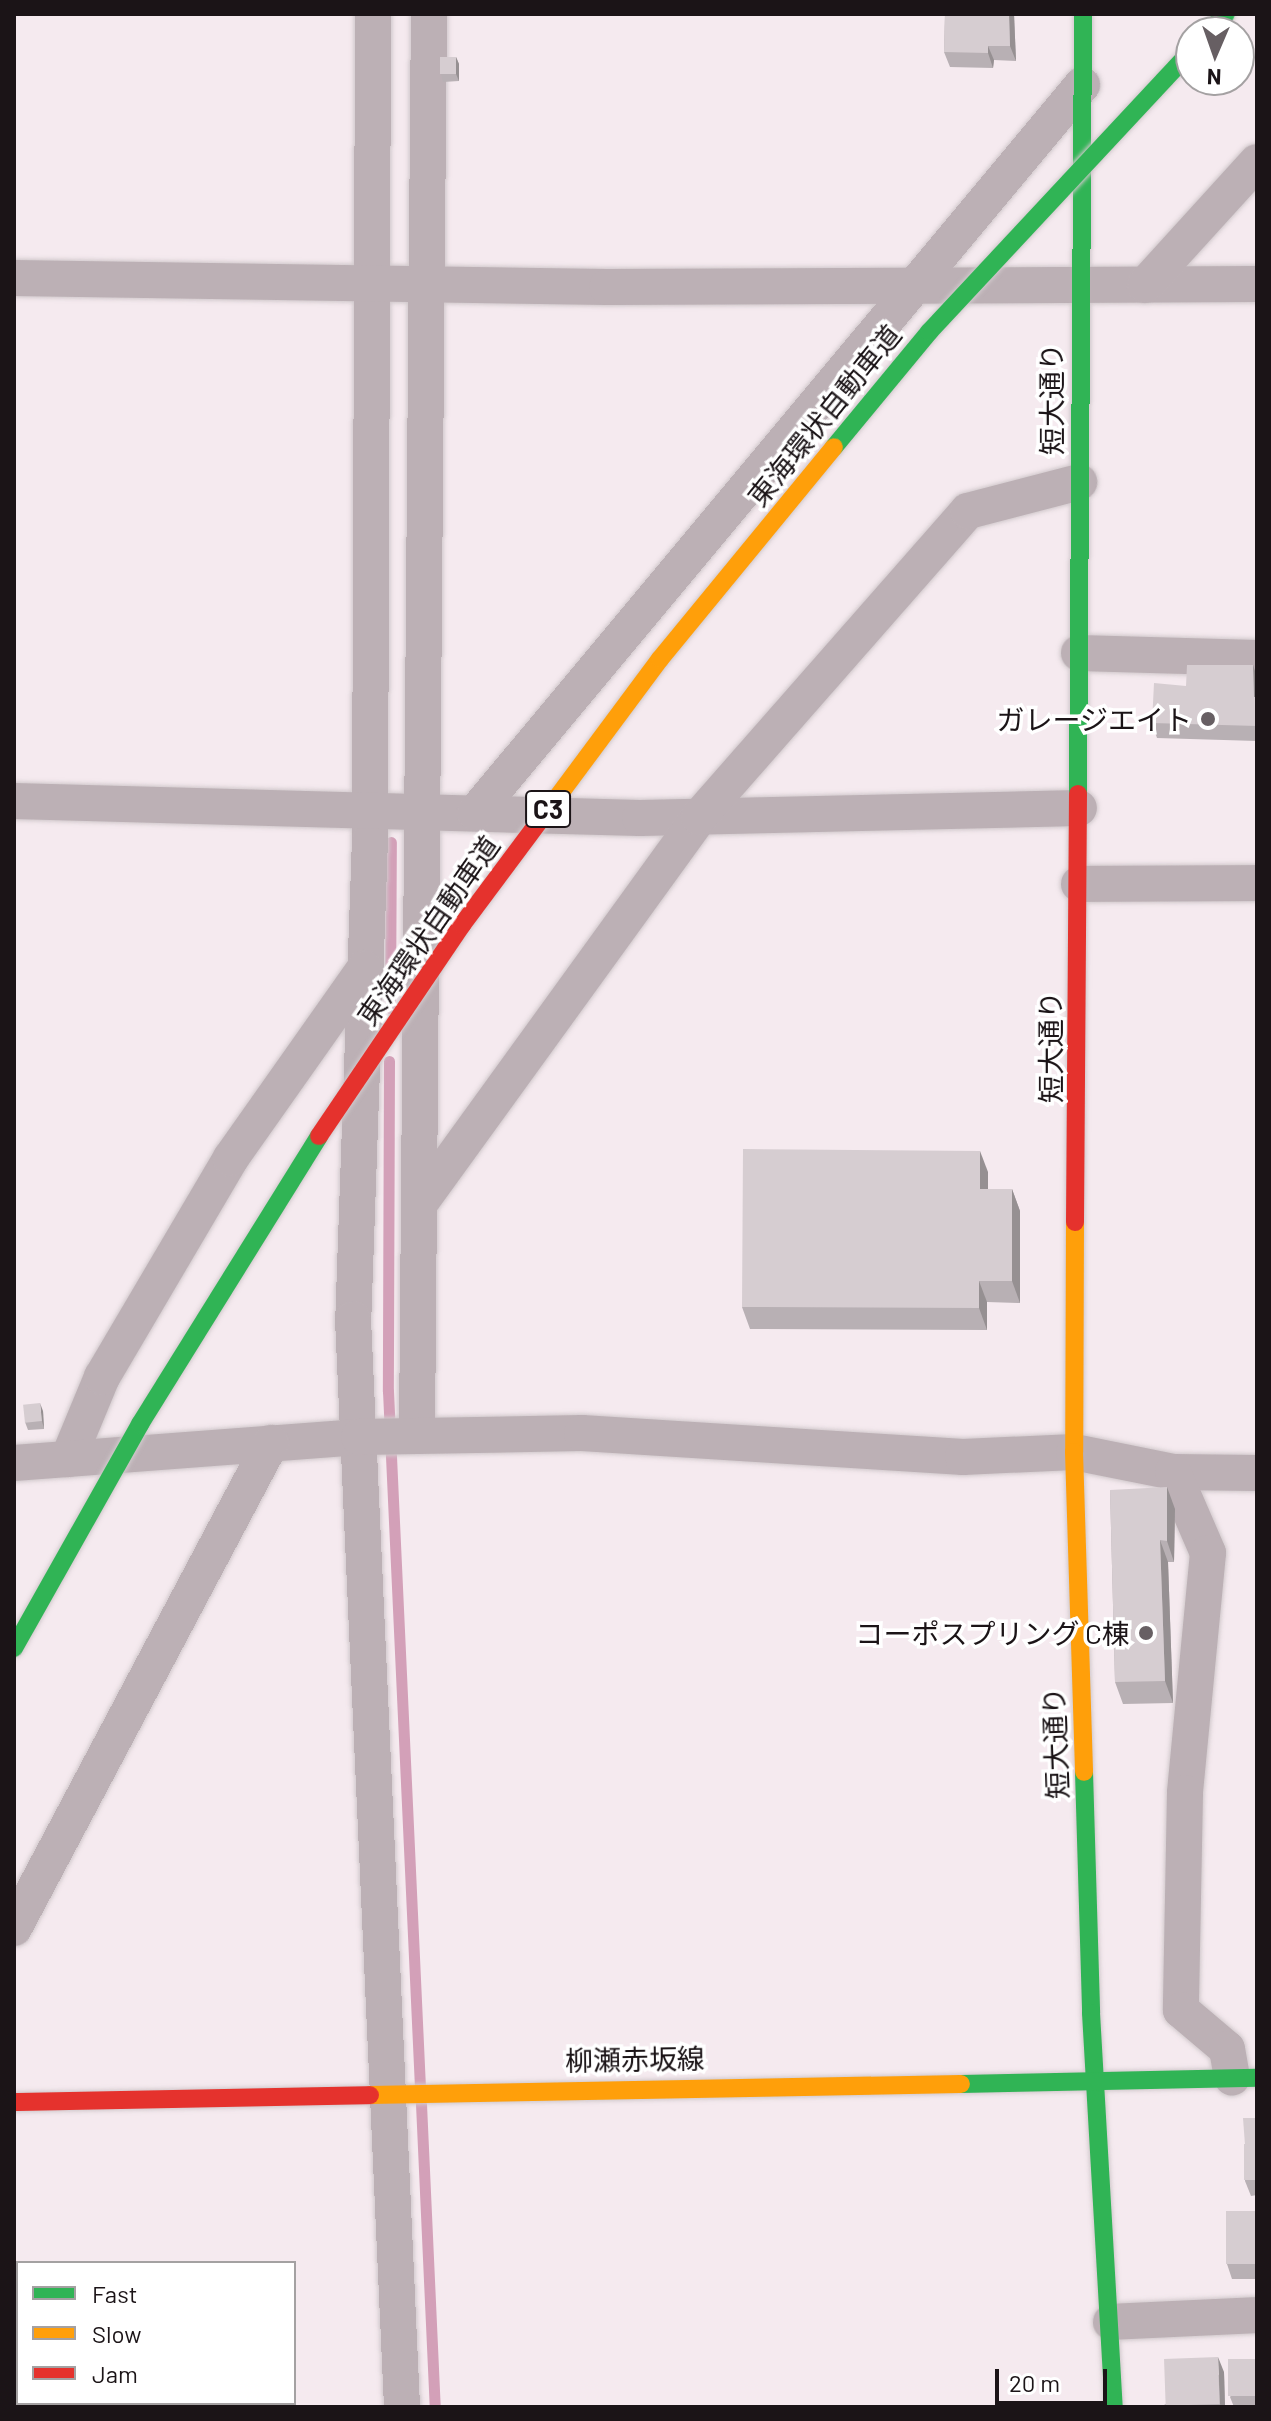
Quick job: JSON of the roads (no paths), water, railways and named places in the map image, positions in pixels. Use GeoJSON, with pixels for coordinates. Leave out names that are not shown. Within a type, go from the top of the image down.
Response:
{"type":"FeatureCollection","features":[{"type":"Feature","properties":{"kind":"main road","name":"短大通り"},"geometry":{"type":"LineString","coordinates":[[1083,14],[1074,1452],[1095,2079],[1114,2407]]}},
{"type":"Feature","properties":{"kind":"main road","name":"東海環状自動車道"},"geometry":{"type":"LineString","coordinates":[[14,1648],[140,1424],[288,1183],[462,925],[660,659],[929,332],[1175,68]]}},
{"type":"Feature","properties":{"kind":"main road","name":"柳瀬赤坂線"},"geometry":{"type":"LineString","coordinates":[[14,2102],[436,2090],[1244,2078]]}},
{"type":"Feature","properties":{"kind":"street"},"geometry":{"type":"LineString","coordinates":[[373,14],[397,284],[420,812],[420,1203],[389,1436],[395,2091],[402,2407]]}},
{"type":"Feature","properties":{"kind":"street"},"geometry":{"type":"LineString","coordinates":[[389,1436],[353,1319],[369,811],[397,284],[429,14]]}},
{"type":"Feature","properties":{"kind":"street"},"geometry":{"type":"LineString","coordinates":[[475,813],[1082,85]]}},
{"type":"Feature","properties":{"kind":"street"},"geometry":{"type":"LineString","coordinates":[[1145,285],[1257,162]]}},
{"type":"Feature","properties":{"kind":"street"},"geometry":{"type":"LineString","coordinates":[[14,278],[397,284],[1257,284]]}},
{"type":"Feature","properties":{"kind":"street"},"geometry":{"type":"LineString","coordinates":[[420,1203],[699,817],[968,511],[1079,482]]}},
{"type":"Feature","properties":{"kind":"street"},"geometry":{"type":"LineString","coordinates":[[1079,653],[1257,658]]}},
{"type":"Feature","properties":{"kind":"street"},"geometry":{"type":"LineString","coordinates":[[14,801],[699,817],[1079,808]]}},
{"type":"Feature","properties":{"kind":"street"},"geometry":{"type":"LineString","coordinates":[[1079,884],[1257,883]]}},
{"type":"Feature","properties":{"kind":"street"},"geometry":{"type":"LineString","coordinates":[[68,1459],[102,1377],[231,1158],[365,968]]}},
{"type":"Feature","properties":{"kind":"street"},"geometry":{"type":"LineString","coordinates":[[14,1463],[389,1436],[582,1433],[963,1457],[1074,1452],[1173,1472],[1257,1473]]}},
{"type":"Feature","properties":{"kind":"street"},"geometry":{"type":"LineString","coordinates":[[14,1928],[271,1443]]}},
{"type":"Feature","properties":{"kind":"street"},"geometry":{"type":"LineString","coordinates":[[1173,1472],[1208,1553],[1185,1793],[1181,2010],[1227,2049],[1244,2078]]}},
{"type":"Feature","properties":{"kind":"street"},"geometry":{"type":"LineString","coordinates":[[1111,2322],[1257,2315]]}},
{"type":"Feature","properties":{"kind":"waterway"},"geometry":{"type":"LineString","coordinates":[[390,1008],[391,842]]}},
{"type":"Feature","properties":{"kind":"waterway"},"geometry":{"type":"LineString","coordinates":[[389,1061],[388,1391],[420,2087]]}},
{"type":"Feature","properties":{"kind":"waterway"},"geometry":{"type":"LineString","coordinates":[[421,2104],[435,2407]]}},
{"type":"Feature","properties":{"kind":"place","name":"ガレージエイト"},"geometry":{"type":"Point","coordinates":[1208,719]}},
{"type":"Feature","properties":{"kind":"place","name":"コーポスプリング C棟"},"geometry":{"type":"Point","coordinates":[1146,1633]}}]}
